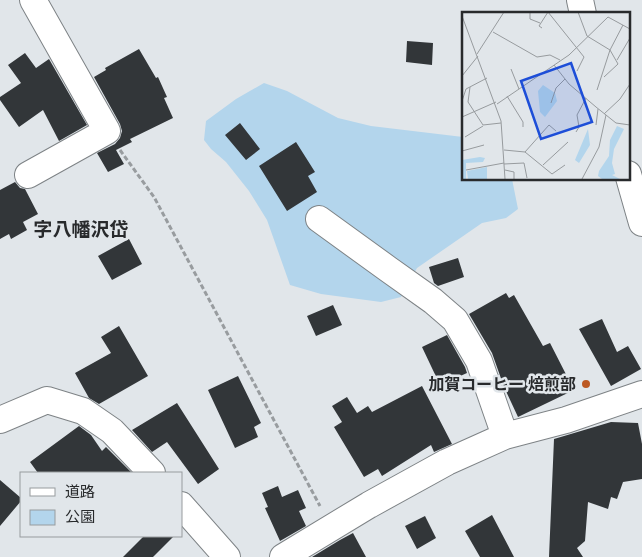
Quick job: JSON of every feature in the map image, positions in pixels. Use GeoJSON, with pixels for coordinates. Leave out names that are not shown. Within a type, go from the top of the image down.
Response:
{"type":"FeatureCollection","features":[{"type":"Feature","properties":{"kind":"street"},"geometry":{"type":"LineString","coordinates":[[28,176],[106,131],[33,0]]}},
{"type":"Feature","properties":{"kind":"street"},"geometry":{"type":"LineString","coordinates":[[630,180],[642,223]]}},
{"type":"Feature","properties":{"kind":"street"},"geometry":{"type":"LineString","coordinates":[[320,219],[433,301],[456,320],[479,361],[505,436]]}},
{"type":"Feature","properties":{"kind":"street"},"geometry":{"type":"LineString","coordinates":[[283,557],[369,505],[447,462],[505,436],[566,420],[642,394]]}},
{"type":"Feature","properties":{"kind":"street"},"geometry":{"type":"LineString","coordinates":[[0,420],[48,400],[83,411],[112,431],[151,472]]}},
{"type":"Feature","properties":{"kind":"street"},"geometry":{"type":"LineString","coordinates":[[182,506],[227,557]]}},
{"type":"Feature","properties":{"kind":"path"},"geometry":{"type":"LineString","coordinates":[[106,131],[154,197],[331,529]]}},
{"type":"Feature","properties":{"kind":"green space"},"geometry":{"type":"Polygon","coordinates":[[[264,83],[287,91],[338,118],[371,126],[462,137],[462,180],[512,180],[518,209],[506,218],[482,223],[417,268],[401,297],[381,302],[321,294],[290,285],[267,220],[249,191],[226,162],[204,140],[206,121],[236,99],[264,83]]]}},
{"type":"Feature","properties":{"kind":"building"},"geometry":{"type":"Polygon","coordinates":[[[407,41],[433,43],[432,65],[406,62],[407,41]]]}},
{"type":"Feature","properties":{"kind":"building"},"geometry":{"type":"Polygon","coordinates":[[[139,49],[156,78],[158,77],[167,97],[164,98],[173,118],[130,139],[132,142],[116,150],[124,164],[108,172],[97,153],[115,144],[120,138],[122,131],[94,77],[106,70],[105,68],[139,49]]]}},
{"type":"Feature","properties":{"kind":"building"},"geometry":{"type":"Polygon","coordinates":[[[25,53],[36,68],[49,59],[87,125],[59,141],[43,110],[19,127],[0,100],[0,97],[21,83],[8,65],[25,53]]]}},
{"type":"Feature","properties":{"kind":"building"},"geometry":{"type":"Polygon","coordinates":[[[240,123],[260,149],[246,160],[225,135],[240,123]]]}},
{"type":"Feature","properties":{"kind":"building"},"geometry":{"type":"Polygon","coordinates":[[[296,142],[315,172],[308,176],[317,192],[287,211],[259,166],[296,142]]]}},
{"type":"Feature","properties":{"kind":"building"},"geometry":{"type":"Polygon","coordinates":[[[15,182],[20,188],[25,189],[38,214],[23,222],[27,230],[11,239],[9,234],[0,239],[0,190],[15,182]]]}},
{"type":"Feature","properties":{"kind":"building"},"geometry":{"type":"Polygon","coordinates":[[[129,239],[142,264],[112,280],[98,256],[129,239]]]}},
{"type":"Feature","properties":{"kind":"building"},"geometry":{"type":"Polygon","coordinates":[[[458,258],[464,277],[438,286],[434,283],[429,267],[458,258]]]}},
{"type":"Feature","properties":{"kind":"building"},"geometry":{"type":"Polygon","coordinates":[[[506,293],[509,298],[514,295],[543,346],[550,343],[574,390],[518,417],[504,387],[492,353],[469,314],[506,293]]]}},
{"type":"Feature","properties":{"kind":"building"},"geometry":{"type":"Polygon","coordinates":[[[333,305],[342,325],[316,336],[307,316],[333,305]]]}},
{"type":"Feature","properties":{"kind":"building"},"geometry":{"type":"Polygon","coordinates":[[[602,319],[617,352],[628,346],[641,369],[611,386],[579,329],[602,319]]]}},
{"type":"Feature","properties":{"kind":"building"},"geometry":{"type":"Polygon","coordinates":[[[119,326],[148,376],[99,404],[89,398],[75,373],[111,353],[101,337],[119,326]]]}},
{"type":"Feature","properties":{"kind":"building"},"geometry":{"type":"Polygon","coordinates":[[[447,335],[467,373],[440,385],[422,347],[447,335]]]}},
{"type":"Feature","properties":{"kind":"building"},"geometry":{"type":"Polygon","coordinates":[[[238,376],[261,423],[254,427],[258,437],[235,448],[208,390],[238,376]]]}},
{"type":"Feature","properties":{"kind":"building"},"geometry":{"type":"Polygon","coordinates":[[[422,386],[452,444],[434,452],[431,445],[382,476],[378,469],[364,477],[334,427],[342,422],[332,406],[347,397],[357,413],[368,406],[372,412],[422,386]]]}},
{"type":"Feature","properties":{"kind":"building"},"geometry":{"type":"Polygon","coordinates":[[[177,403],[219,469],[198,484],[167,442],[152,452],[132,430],[177,403]]]}},
{"type":"Feature","properties":{"kind":"building"},"geometry":{"type":"Polygon","coordinates":[[[611,422],[638,423],[642,444],[642,479],[623,482],[617,499],[611,497],[608,509],[588,502],[585,541],[577,548],[583,557],[549,557],[554,439],[611,422]]]}},
{"type":"Feature","properties":{"kind":"building"},"geometry":{"type":"Polygon","coordinates":[[[79,426],[91,435],[102,451],[106,447],[131,472],[37,472],[30,462],[79,426]]]}},
{"type":"Feature","properties":{"kind":"building"},"geometry":{"type":"Polygon","coordinates":[[[0,480],[20,497],[20,502],[0,526],[0,480]]]}},
{"type":"Feature","properties":{"kind":"building"},"geometry":{"type":"Polygon","coordinates":[[[278,486],[282,497],[298,490],[306,508],[299,511],[306,526],[280,541],[265,508],[268,507],[262,493],[278,486]]]}},
{"type":"Feature","properties":{"kind":"building"},"geometry":{"type":"Polygon","coordinates":[[[492,515],[514,557],[480,557],[465,531],[492,515]]]}},
{"type":"Feature","properties":{"kind":"building"},"geometry":{"type":"Polygon","coordinates":[[[425,516],[436,538],[417,549],[405,526],[425,516]]]}},
{"type":"Feature","properties":{"kind":"building"},"geometry":{"type":"Polygon","coordinates":[[[353,533],[366,557],[312,557],[340,540],[353,533]]]}},
{"type":"Feature","properties":{"kind":"building"},"geometry":{"type":"Polygon","coordinates":[[[143,537],[173,537],[153,557],[123,557],[143,537]]]}},
{"type":"Feature","properties":{"kind":"place","name":"加賀コーヒー 焙煎部"},"geometry":{"type":"Point","coordinates":[586,384]}},
{"type":"Feature","properties":{"kind":"district","name":"字八幡沢岱"},"geometry":{"type":"Point","coordinates":[81,229]}}]}
